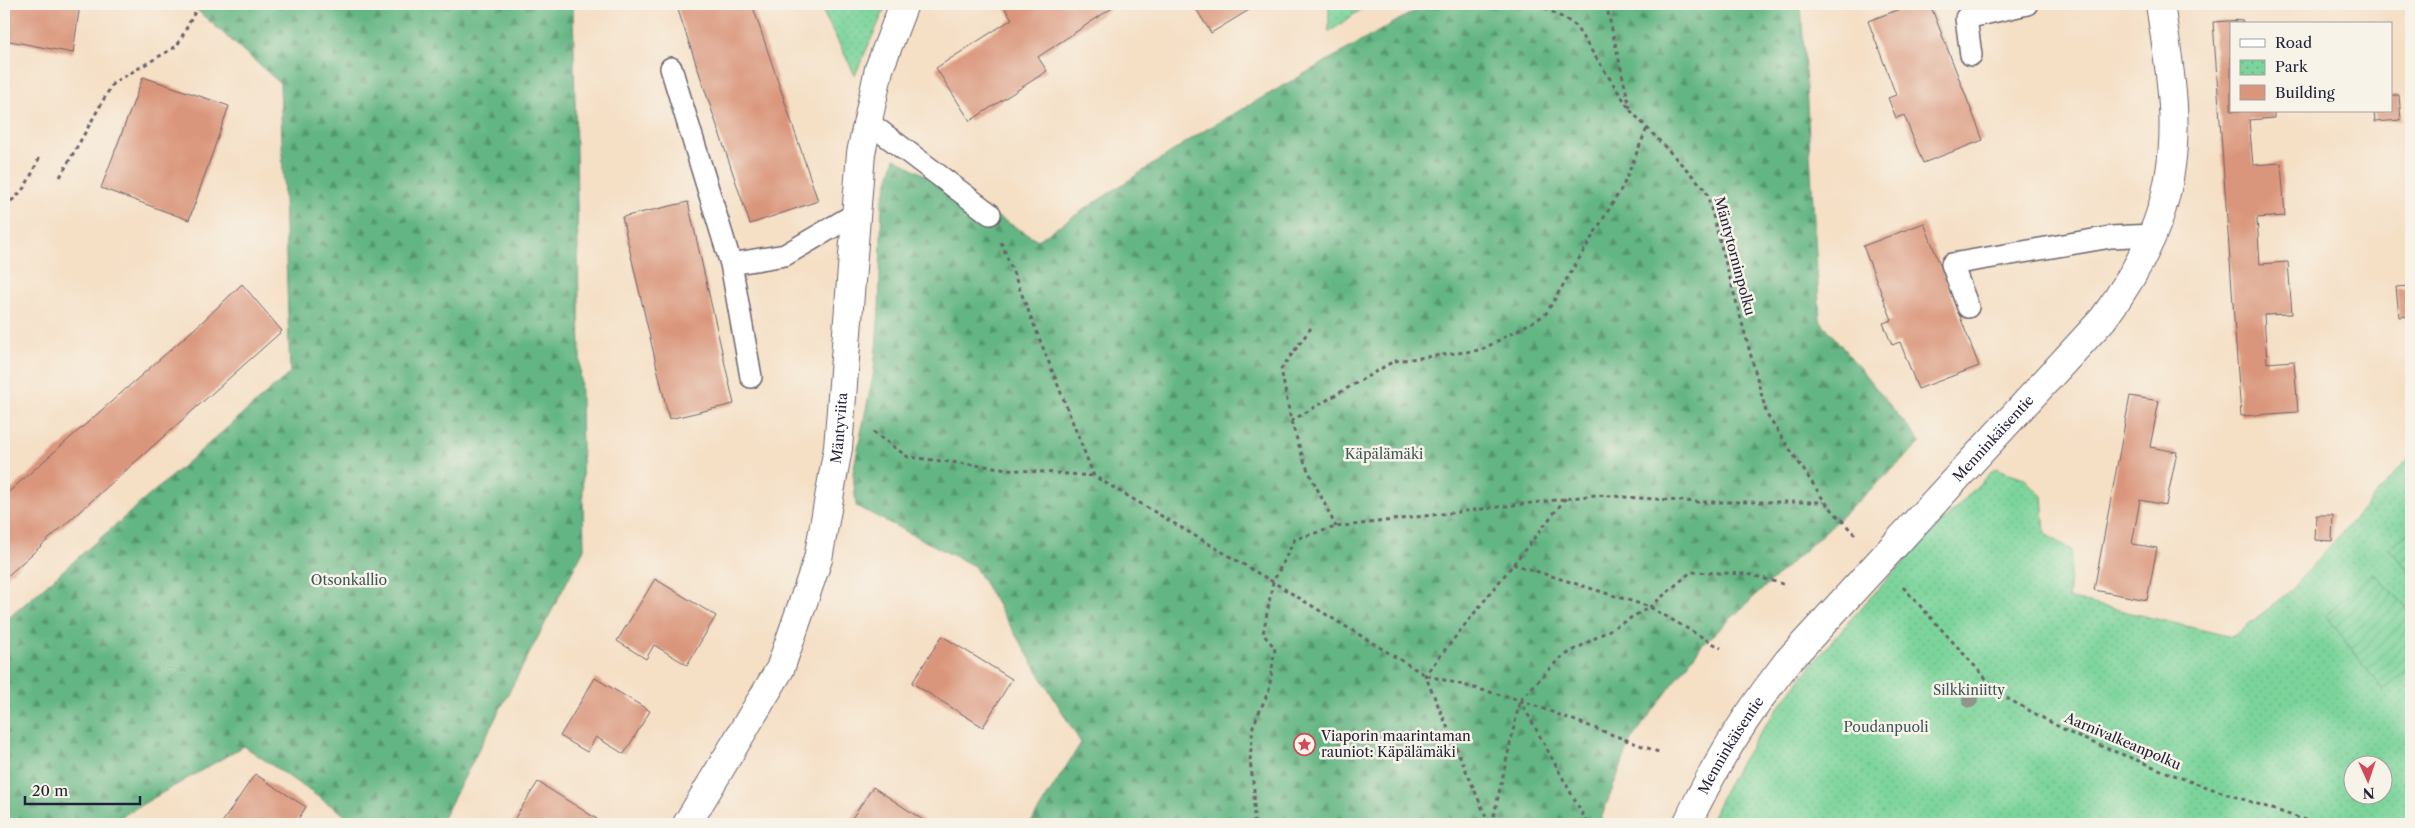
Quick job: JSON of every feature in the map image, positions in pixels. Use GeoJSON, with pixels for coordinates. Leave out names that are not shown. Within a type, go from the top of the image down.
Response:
{"type":"FeatureCollection","features":[{"type":"Feature","properties":{"kind":"street","name":"Mäntyviita"},"geometry":{"type":"LineString","coordinates":[[686,824],[762,702],[786,653],[818,559],[831,497],[841,409],[861,153],[879,69],[889,38],[904,4]]}},
{"type":"Feature","properties":{"kind":"street","name":"Menninkäisentie"},"geometry":{"type":"LineString","coordinates":[[1688,824],[1720,758],[1757,701],[1788,661],[2103,319],[2126,288],[2146,254],[2170,178],[2173,146],[2174,106],[2160,4]]}},
{"type":"Feature","properties":{"kind":"lane"},"geometry":{"type":"LineString","coordinates":[[1971,55],[1966,18],[2027,4]]}},
{"type":"Feature","properties":{"kind":"lane"},"geometry":{"type":"LineString","coordinates":[[671,68],[731,264],[751,377]]}},
{"type":"Feature","properties":{"kind":"lane"},"geometry":{"type":"LineString","coordinates":[[868,122],[990,214]]}},
{"type":"Feature","properties":{"kind":"lane"},"geometry":{"type":"LineString","coordinates":[[731,264],[784,254],[856,214]]}},
{"type":"Feature","properties":{"kind":"lane"},"geometry":{"type":"LineString","coordinates":[[1968,307],[1952,264],[2111,237],[2153,235]]}},
{"type":"Feature","properties":{"kind":"path"},"geometry":{"type":"LineString","coordinates":[[60,177],[113,82],[177,46],[199,4]]}},
{"type":"Feature","properties":{"kind":"path","name":"Mäntytorninpolku"},"geometry":{"type":"LineString","coordinates":[[1538,4],[1574,24],[1631,111],[1706,190],[1767,415],[1825,502],[1845,524]]}},
{"type":"Feature","properties":{"kind":"path"},"geometry":{"type":"LineString","coordinates":[[1606,4],[1631,111]]}},
{"type":"Feature","properties":{"kind":"path"},"geometry":{"type":"LineString","coordinates":[[1291,421],[1394,361],[1482,350],[1545,315],[1622,186],[1647,128]]}},
{"type":"Feature","properties":{"kind":"path"},"geometry":{"type":"LineString","coordinates":[[4,205],[14,200],[23,190],[40,156]]}},
{"type":"Feature","properties":{"kind":"path"},"geometry":{"type":"LineString","coordinates":[[990,214],[1094,476]]}},
{"type":"Feature","properties":{"kind":"path"},"geometry":{"type":"LineString","coordinates":[[1311,328],[1281,369],[1291,421],[1305,464],[1336,527]]}},
{"type":"Feature","properties":{"kind":"path"},"geometry":{"type":"LineString","coordinates":[[841,409],[908,456],[1017,470],[1094,476],[1425,675],[1520,700],[1661,753]]}},
{"type":"Feature","properties":{"kind":"path"},"geometry":{"type":"LineString","coordinates":[[1254,824],[1254,789],[1250,761],[1253,726],[1269,690],[1275,648],[1263,634],[1273,582],[1295,538],[1336,527],[1596,495],[1698,502],[1825,502]]}},
{"type":"Feature","properties":{"kind":"path"},"geometry":{"type":"LineString","coordinates":[[1425,675],[1566,498]]}},
{"type":"Feature","properties":{"kind":"path","name":"Aarnivalkeanpolku"},"geometry":{"type":"LineString","coordinates":[[1845,524],[2001,695],[2076,736],[2189,781],[2318,824]]}},
{"type":"Feature","properties":{"kind":"path"},"geometry":{"type":"LineString","coordinates":[[1513,564],[1650,607],[1722,648]]}},
{"type":"Feature","properties":{"kind":"path"},"geometry":{"type":"LineString","coordinates":[[1490,824],[1520,700],[1560,658],[1650,607],[1691,572],[1748,574],[1783,584]]}},
{"type":"Feature","properties":{"kind":"path"},"geometry":{"type":"LineString","coordinates":[[1425,675],[1490,824]]}},
{"type":"Feature","properties":{"kind":"path"},"geometry":{"type":"LineString","coordinates":[[1520,700],[1588,824]]}},
{"type":"Feature","properties":{"kind":"green space","name":"Otsonkallio"},"geometry":{"type":"Polygon","coordinates":[[[190,4],[573,4],[584,549],[440,824],[358,824],[244,746],[108,824],[4,824],[4,622],[290,373],[280,83],[190,4]]]}},
{"type":"Feature","properties":{"kind":"green space"},"geometry":{"type":"Polygon","coordinates":[[[819,4],[887,4],[855,75],[819,4]]]}},
{"type":"Feature","properties":{"kind":"green space"},"geometry":{"type":"Polygon","coordinates":[[[1329,4],[1369,4],[1329,32],[1329,4]]]}},
{"type":"Feature","properties":{"kind":"green space","name":"Käpälämäki"},"geometry":{"type":"Polygon","coordinates":[[[1427,4],[1801,4],[1820,320],[1921,443],[1702,645],[1631,740],[1599,824],[1030,824],[1081,743],[974,566],[856,506],[853,472],[874,371],[879,311],[882,202],[895,158],[1038,240],[1202,132],[1427,4]]]}},
{"type":"Feature","properties":{"kind":"green space","name":"Silkkiniitty"},"geometry":{"type":"Polygon","coordinates":[[[2411,456],[2411,824],[1709,824],[1718,803],[1752,744],[1807,671],[1875,593],[1995,468],[2024,478],[2042,496],[2045,533],[2072,551],[2068,598],[2232,637],[2286,595],[2411,456]]]}},
{"type":"Feature","properties":{"kind":"green space"},"geometry":{"type":"Polygon","coordinates":[[[2411,529],[2411,574],[2389,549],[2411,529]]]}},
{"type":"Feature","properties":{"kind":"green space"},"geometry":{"type":"Polygon","coordinates":[[[2374,573],[2411,612],[2411,669],[2383,691],[2326,615],[2374,573]]]}},
{"type":"Feature","properties":{"kind":"building"},"geometry":{"type":"Polygon","coordinates":[[[4,4],[80,4],[73,53],[4,40],[4,4]]]}},
{"type":"Feature","properties":{"kind":"building"},"geometry":{"type":"Polygon","coordinates":[[[676,4],[752,4],[818,201],[750,224],[676,4]]]}},
{"type":"Feature","properties":{"kind":"building"},"geometry":{"type":"Polygon","coordinates":[[[1002,4],[1109,4],[1112,8],[1038,57],[1047,71],[970,121],[936,68],[1012,19],[1002,4]]]}},
{"type":"Feature","properties":{"kind":"building"},"geometry":{"type":"Polygon","coordinates":[[[1193,4],[1259,4],[1211,33],[1193,4]]]}},
{"type":"Feature","properties":{"kind":"building"},"geometry":{"type":"Polygon","coordinates":[[[1913,4],[1930,4],[1983,140],[1923,163],[1904,115],[1896,118],[1888,98],[1896,95],[1868,21],[1913,4]]]}},
{"type":"Feature","properties":{"kind":"building"},"geometry":{"type":"Polygon","coordinates":[[[2242,20],[2242,22],[2230,22],[2230,112],[2274,112],[2274,118],[2249,120],[2253,165],[2281,163],[2285,216],[2257,218],[2260,264],[2288,262],[2292,314],[2264,315],[2267,363],[2294,361],[2298,412],[2241,416],[2213,22],[2242,20]]]}},
{"type":"Feature","properties":{"kind":"building"},"geometry":{"type":"Polygon","coordinates":[[[143,77],[229,106],[189,220],[101,188],[143,77]]]}},
{"type":"Feature","properties":{"kind":"building"},"geometry":{"type":"Polygon","coordinates":[[[2392,95],[2399,95],[2401,120],[2375,122],[2374,112],[2392,112],[2392,95]]]}},
{"type":"Feature","properties":{"kind":"building"},"geometry":{"type":"Polygon","coordinates":[[[688,202],[734,404],[669,419],[622,217],[688,202]]]}},
{"type":"Feature","properties":{"kind":"building"},"geometry":{"type":"Polygon","coordinates":[[[1924,223],[1979,366],[1918,389],[1900,342],[1892,345],[1883,323],[1892,320],[1863,246],[1924,223]]]}},
{"type":"Feature","properties":{"kind":"building"},"geometry":{"type":"Polygon","coordinates":[[[242,284],[282,331],[4,579],[4,496],[202,322],[242,284]]]}},
{"type":"Feature","properties":{"kind":"building"},"geometry":{"type":"Polygon","coordinates":[[[2411,286],[2411,316],[2399,317],[2396,287],[2411,286]]]}},
{"type":"Feature","properties":{"kind":"building"},"geometry":{"type":"Polygon","coordinates":[[[2130,396],[2159,401],[2150,447],[2177,452],[2166,505],[2140,500],[2132,544],[2157,548],[2147,600],[2094,590],[2130,396]]]}},
{"type":"Feature","properties":{"kind":"building"},"geometry":{"type":"Polygon","coordinates":[[[2316,515],[2333,515],[2332,541],[2315,540],[2316,515]]]}},
{"type":"Feature","properties":{"kind":"building"},"geometry":{"type":"Polygon","coordinates":[[[655,579],[716,616],[687,665],[654,645],[646,659],[617,641],[655,579]]]}},
{"type":"Feature","properties":{"kind":"building"},"geometry":{"type":"Polygon","coordinates":[[[942,636],[1012,679],[983,727],[912,683],[942,636]]]}},
{"type":"Feature","properties":{"kind":"building"},"geometry":{"type":"Polygon","coordinates":[[[595,678],[650,711],[624,754],[596,737],[587,752],[560,736],[595,678]]]}},
{"type":"Feature","properties":{"kind":"building"},"geometry":{"type":"Polygon","coordinates":[[[255,774],[306,807],[295,824],[221,824],[255,774]]]}},
{"type":"Feature","properties":{"kind":"building"},"geometry":{"type":"Polygon","coordinates":[[[538,782],[597,819],[594,824],[511,824],[538,782]]]}},
{"type":"Feature","properties":{"kind":"building"},"geometry":{"type":"Polygon","coordinates":[[[873,787],[929,824],[848,824],[873,787]]]}},
{"type":"Feature","properties":{"kind":"place","name":"Viaporin maarintaman rauniot: Käpälämäki"},"geometry":{"type":"Point","coordinates":[1305,744]}},
{"type":"Feature","properties":{"kind":"park label","name":"Poudanpuoli"},"geometry":{"type":"Point","coordinates":[1886,727]}}]}
